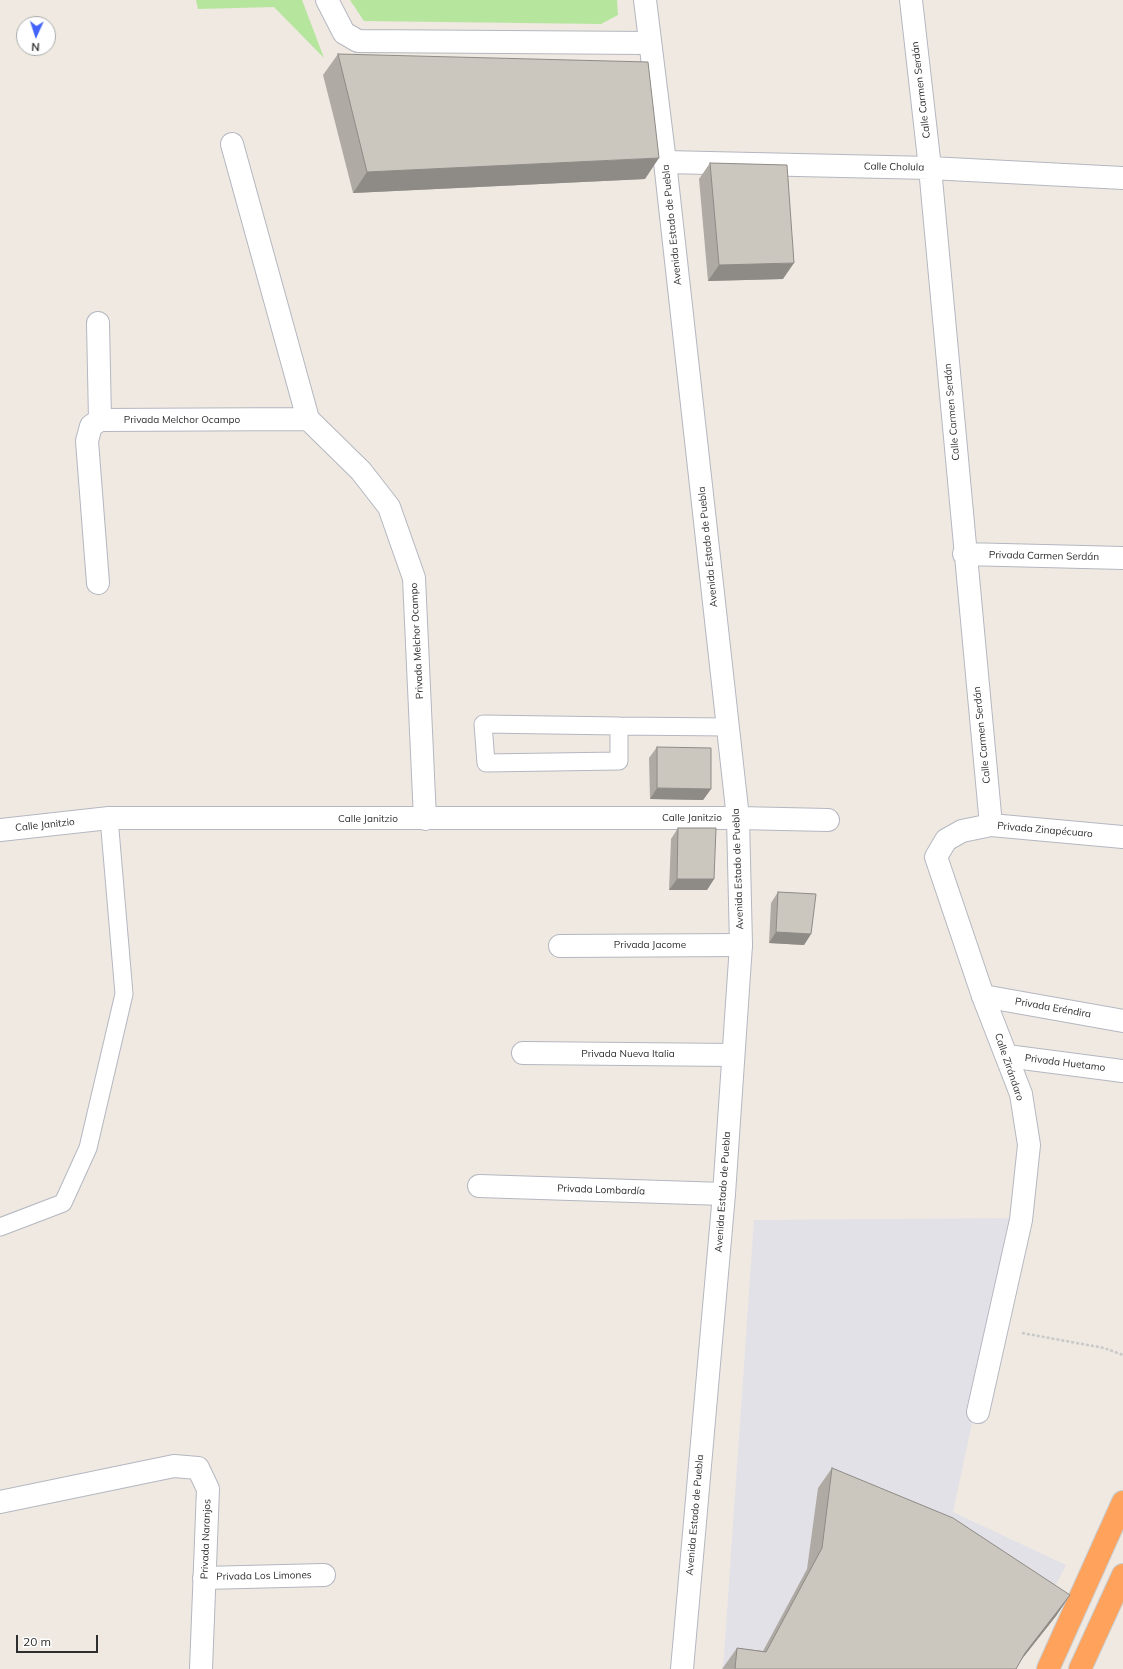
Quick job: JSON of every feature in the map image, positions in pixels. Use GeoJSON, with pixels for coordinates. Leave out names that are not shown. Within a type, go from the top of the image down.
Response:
{"type":"FeatureCollection","features":[{"type":"Feature","properties":{"kind":"highway"},"geometry":{"type":"LineString","coordinates":[[1048,1669],[1123,1502]]}},
{"type":"Feature","properties":{"kind":"highway"},"geometry":{"type":"LineString","coordinates":[[1080,1669],[1123,1575]]}},
{"type":"Feature","properties":{"kind":"street"},"geometry":{"type":"LineString","coordinates":[[327,0],[344,33],[358,41],[650,42]]}},
{"type":"Feature","properties":{"kind":"street","name":"Avenida Estado de Puebla"},"geometry":{"type":"LineString","coordinates":[[645,0],[665,162],[738,818],[741,945],[724,1194],[682,1669]]}},
{"type":"Feature","properties":{"kind":"street","name":"Calle Carmen Serdán"},"geometry":{"type":"LineString","coordinates":[[910,0],[930,168],[964,554],[991,825]]}},
{"type":"Feature","properties":{"kind":"street"},"geometry":{"type":"LineString","coordinates":[[232,144],[308,419]]}},
{"type":"Feature","properties":{"kind":"street","name":"Calle Cholula"},"geometry":{"type":"LineString","coordinates":[[665,162],[930,168],[1123,178]]}},
{"type":"Feature","properties":{"kind":"street"},"geometry":{"type":"LineString","coordinates":[[98,323],[100,420],[91,426],[87,441],[98,583]]}},
{"type":"Feature","properties":{"kind":"street","name":"Privada Melchor Ocampo"},"geometry":{"type":"LineString","coordinates":[[100,420],[308,419],[361,470],[389,507],[414,578],[425,819]]}},
{"type":"Feature","properties":{"kind":"street","name":"Privada Carmen Serdán"},"geometry":{"type":"LineString","coordinates":[[964,554],[1123,558]]}},
{"type":"Feature","properties":{"kind":"street","name":"Calle Janitzio"},"geometry":{"type":"LineString","coordinates":[[0,830],[109,818],[738,818],[828,820]]}},
{"type":"Feature","properties":{"kind":"street","name":"Privada Zinapécuaro"},"geometry":{"type":"LineString","coordinates":[[946,840],[962,831],[991,825],[1123,837]]}},
{"type":"Feature","properties":{"kind":"street","name":"Calle Zirándaro"},"geometry":{"type":"LineString","coordinates":[[946,840],[936,857],[983,996],[1021,1094],[1029,1145],[1021,1220],[978,1412]]}},
{"type":"Feature","properties":{"kind":"street","name":"Privada Jacome"},"geometry":{"type":"LineString","coordinates":[[560,946],[741,945]]}},
{"type":"Feature","properties":{"kind":"street","name":"Privada Eréndira"},"geometry":{"type":"LineString","coordinates":[[983,996],[1123,1021]]}},
{"type":"Feature","properties":{"kind":"street","name":"Privada Nueva Italia"},"geometry":{"type":"LineString","coordinates":[[523,1053],[733,1055]]}},
{"type":"Feature","properties":{"kind":"street","name":"Privada Huetamo"},"geometry":{"type":"LineString","coordinates":[[1007,1056],[1123,1071]]}},
{"type":"Feature","properties":{"kind":"street","name":"Privada Lombardía"},"geometry":{"type":"LineString","coordinates":[[479,1186],[724,1194]]}},
{"type":"Feature","properties":{"kind":"street","name":"Privada Naranjos"},"geometry":{"type":"LineString","coordinates":[[0,1502],[174,1466],[198,1468],[208,1489],[201,1669]]}},
{"type":"Feature","properties":{"kind":"street","name":"Privada Los Limones"},"geometry":{"type":"LineString","coordinates":[[204,1578],[324,1575]]}},
{"type":"Feature","properties":{"kind":"lane"},"geometry":{"type":"LineString","coordinates":[[619,726],[619,761],[486,763],[483,724],[727,727]]}},
{"type":"Feature","properties":{"kind":"lane"},"geometry":{"type":"LineString","coordinates":[[0,1227],[63,1204],[88,1148],[124,994],[109,818]]}},
{"type":"Feature","properties":{"kind":"path"},"geometry":{"type":"LineString","coordinates":[[998,1328],[1104,1348],[1123,1355]]}},
{"type":"Feature","properties":{"kind":"shaded area"},"geometry":{"type":"Polygon","coordinates":[[[1016,1218],[953,1512],[1066,1565],[1013,1669],[723,1669],[754,1220],[1016,1218]]]}},
{"type":"Feature","properties":{"kind":"green space"},"geometry":{"type":"Polygon","coordinates":[[[196,0],[302,0],[324,58],[274,7],[198,9],[196,0]]]}},
{"type":"Feature","properties":{"kind":"green space"},"geometry":{"type":"Polygon","coordinates":[[[350,0],[617,0],[618,15],[601,24],[364,21],[350,0]]]}},
{"type":"Feature","properties":{"kind":"building"},"geometry":{"type":"Polygon","coordinates":[[[338,54],[648,62],[659,158],[367,172],[338,54]]]}},
{"type":"Feature","properties":{"kind":"building"},"geometry":{"type":"Polygon","coordinates":[[[710,163],[787,165],[794,263],[719,265],[710,163]]]}},
{"type":"Feature","properties":{"kind":"building"},"geometry":{"type":"Polygon","coordinates":[[[657,747],[711,748],[711,789],[657,788],[657,747]]]}},
{"type":"Feature","properties":{"kind":"building"},"geometry":{"type":"Polygon","coordinates":[[[678,828],[716,828],[714,879],[677,879],[678,828]]]}},
{"type":"Feature","properties":{"kind":"building"},"geometry":{"type":"Polygon","coordinates":[[[778,892],[816,894],[811,934],[776,932],[778,892]]]}},
{"type":"Feature","properties":{"kind":"building"},"geometry":{"type":"Polygon","coordinates":[[[832,1468],[953,1518],[1070,1595],[1025,1653],[1016,1669],[735,1669],[737,1648],[766,1652],[822,1548],[832,1468]]]}}]}
